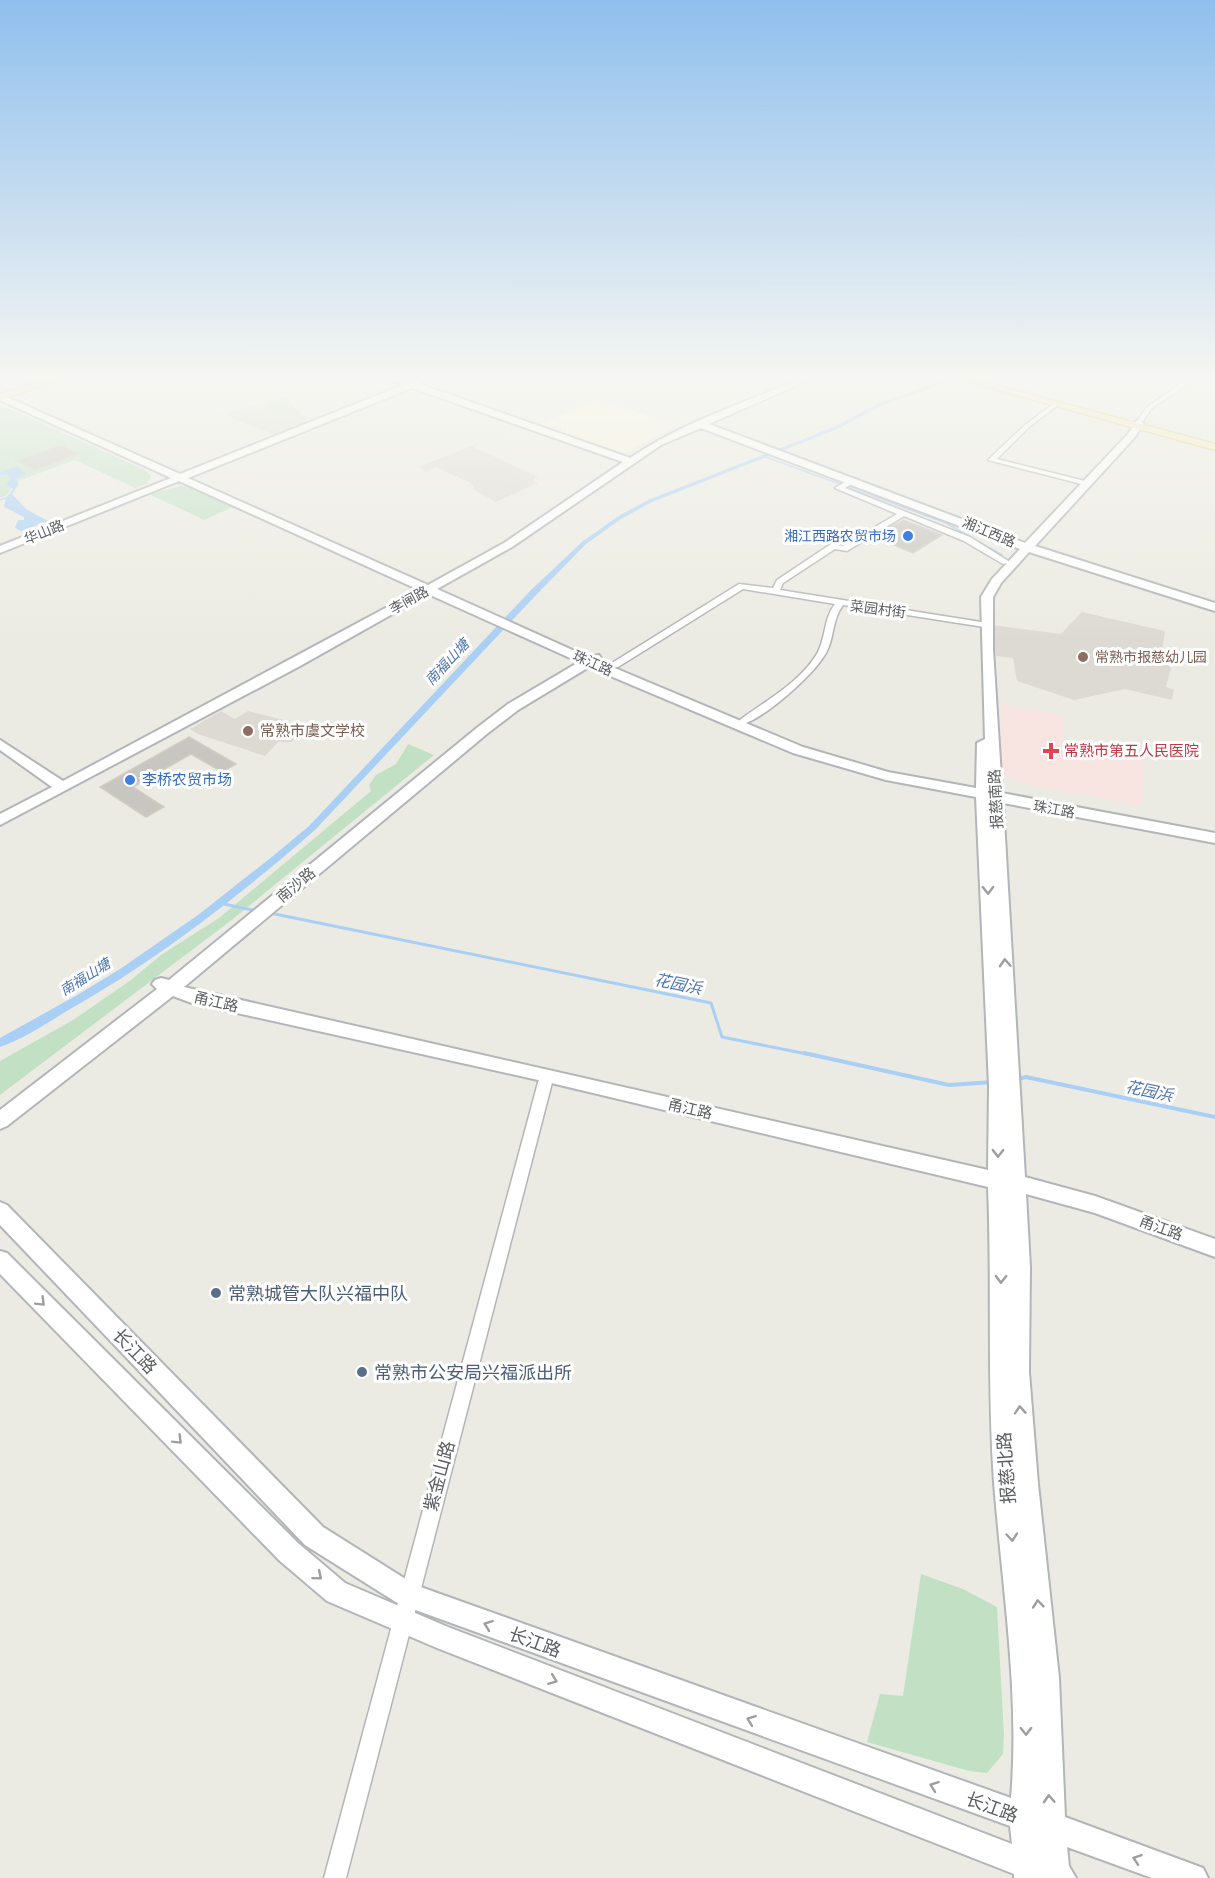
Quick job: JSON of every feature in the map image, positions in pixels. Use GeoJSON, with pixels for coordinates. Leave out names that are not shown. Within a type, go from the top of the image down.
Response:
{"type":"FeatureCollection","features":[{"type":"Feature","properties":{"kind":"main road","name":"珠江路"},"geometry":{"type":"LineString","coordinates":[[158,464],[489,611],[712,716],[798,750],[886,776],[1215,831]]}},
{"type":"Feature","properties":{"kind":"main road","name":"华山路"},"geometry":{"type":"LineString","coordinates":[[0,550],[213,464]]}},
{"type":"Feature","properties":{"kind":"main road","name":"李闸路"},"geometry":{"type":"LineString","coordinates":[[0,820],[432,587],[532,530],[625,464]]}},
{"type":"Feature","properties":{"kind":"main road","name":"湘江西路"},"geometry":{"type":"LineString","coordinates":[[805,464],[848,483],[1026,548],[1215,607]]}},
{"type":"Feature","properties":{"kind":"main road","name":"报慈南路"},"geometry":{"type":"LineString","coordinates":[[990,794],[987,597],[996,581],[1104,464]]}},
{"type":"Feature","properties":{"kind":"main road","name":"报慈南路"},"geometry":{"type":"LineString","coordinates":[[1003,1060],[981,625],[982,593],[1006,562],[1026,548]]}},
{"type":"Feature","properties":{"kind":"main road","name":"珠江路"},"geometry":{"type":"LineString","coordinates":[[588,657],[615,665],[803,744],[889,769],[990,794],[1215,838]]}},
{"type":"Feature","properties":{"kind":"main road","name":"南沙路"},"geometry":{"type":"LineString","coordinates":[[0,1121],[513,706],[588,657]]}},
{"type":"Feature","properties":{"kind":"main road"},"geometry":{"type":"LineString","coordinates":[[0,744],[62,787]]}},
{"type":"Feature","properties":{"kind":"main road","name":"南沙路"},"geometry":{"type":"LineString","coordinates":[[0,1109],[166,986]]}},
{"type":"Feature","properties":{"kind":"main road","name":"甬江路"},"geometry":{"type":"LineString","coordinates":[[166,986],[192,997],[547,1075],[971,1176],[1006,1180],[1119,1212],[1215,1248]]}},
{"type":"Feature","properties":{"kind":"main road","name":"报慈北路"},"geometry":{"type":"LineString","coordinates":[[1003,1060],[1006,1180],[1002,1264],[1002,1402],[1006,1481],[1025,1674],[1026,1791],[1024,1818],[1028,1871]]}},
{"type":"Feature","properties":{"kind":"main road","name":"报慈北路"},"geometry":{"type":"LineString","coordinates":[[1006,1180],[1018,1267],[1018,1372],[1026,1484],[1046,1678],[1052,1828],[1057,1877]]}},
{"type":"Feature","properties":{"kind":"main road","name":"长江路"},"geometry":{"type":"LineString","coordinates":[[0,1212],[315,1536],[405,1608],[1028,1871],[1057,1877]]}},
{"type":"Feature","properties":{"kind":"main road","name":"长江路"},"geometry":{"type":"LineString","coordinates":[[0,1260],[289,1552],[336,1592],[405,1608],[1024,1818],[1192,1878]]}},
{"type":"Feature","properties":{"kind":"street"},"geometry":{"type":"LineString","coordinates":[[1006,464],[1086,484]]}},
{"type":"Feature","properties":{"kind":"street"},"geometry":{"type":"LineString","coordinates":[[848,483],[838,488],[967,539],[1006,562]]}},
{"type":"Feature","properties":{"kind":"street"},"geometry":{"type":"LineString","coordinates":[[775,592],[780,582],[834,546],[844,549],[904,513]]}},
{"type":"Feature","properties":{"kind":"street","name":"菜园村街"},"geometry":{"type":"LineString","coordinates":[[615,665],[742,586],[839,604],[981,625]]}},
{"type":"Feature","properties":{"kind":"street"},"geometry":{"type":"LineString","coordinates":[[744,721],[790,687],[812,665],[822,652],[834,610],[839,604]]}},
{"type":"Feature","properties":{"kind":"street","name":"紫金山路"},"geometry":{"type":"LineString","coordinates":[[335,1878],[547,1075]]}},
{"type":"Feature","properties":{"kind":"shaded area"},"geometry":{"type":"Polygon","coordinates":[[[427,464],[509,464],[538,477],[532,480],[538,483],[496,502],[476,491],[471,483],[436,467],[426,472],[419,467],[427,464]]]}},
{"type":"Feature","properties":{"kind":"shaded area","name":"常熟市报慈幼儿园"},"geometry":{"type":"Polygon","coordinates":[[[1082,612],[1165,631],[1161,659],[1171,668],[1166,687],[1174,690],[1172,700],[1125,689],[1074,700],[1017,681],[1013,658],[996,656],[992,625],[1061,634],[1082,612]]]}},
{"type":"Feature","properties":{"kind":"shaded area","name":"常熟市第五人民医院"},"geometry":{"type":"Polygon","coordinates":[[[1002,704],[1063,715],[1062,744],[1145,760],[1142,806],[1023,783],[1007,777],[1002,768],[1002,704]]]}},
{"type":"Feature","properties":{"kind":"shaded area","name":"常熟市虞文学校"},"geometry":{"type":"Polygon","coordinates":[[[221,711],[235,719],[248,711],[307,726],[291,742],[278,742],[265,756],[198,734],[190,729],[221,711]]]}},
{"type":"Feature","properties":{"kind":"green space"},"geometry":{"type":"Polygon","coordinates":[[[0,464],[65,464],[15,482],[7,495],[0,498],[0,464]]]}},
{"type":"Feature","properties":{"kind":"green space"},"geometry":{"type":"Polygon","coordinates":[[[83,464],[131,464],[147,471],[151,477],[146,484],[135,488],[83,464]]]}},
{"type":"Feature","properties":{"kind":"green space"},"geometry":{"type":"Polygon","coordinates":[[[180,486],[189,487],[233,507],[204,520],[149,494],[180,486]]]}},
{"type":"Feature","properties":{"kind":"green space"},"geometry":{"type":"Polygon","coordinates":[[[408,744],[434,755],[233,919],[0,1095],[0,1061],[73,1020],[131,980],[161,955],[219,918],[371,791],[369,785],[376,775],[396,764],[408,744]]]}},
{"type":"Feature","properties":{"kind":"green space"},"geometry":{"type":"Polygon","coordinates":[[[921,1574],[963,1589],[997,1607],[1003,1754],[987,1773],[969,1771],[867,1742],[880,1694],[903,1696],[921,1574]]]}},
{"type":"Feature","properties":{"kind":"water"},"geometry":{"type":"Polygon","coordinates":[[[16,466],[27,474],[16,479],[19,484],[12,494],[26,509],[48,521],[21,531],[15,528],[18,520],[24,520],[24,517],[4,507],[6,498],[13,489],[6,484],[11,479],[8,475],[0,475],[0,472],[16,466]]]}},
{"type":"Feature","properties":{"kind":"building"},"geometry":{"type":"Polygon","coordinates":[[[22,464],[52,464],[35,470],[22,464]]]}},
{"type":"Feature","properties":{"kind":"building","name":"湘江西路农贸市场"},"geometry":{"type":"Polygon","coordinates":[[[903,520],[942,535],[913,553],[874,537],[903,520]]]}},
{"type":"Feature","properties":{"kind":"building","name":"李桥农贸市场"},"geometry":{"type":"Polygon","coordinates":[[[189,737],[236,764],[222,772],[191,754],[133,787],[164,807],[146,817],[100,787],[189,737]]]}},
{"type":"Feature","properties":{"kind":"waterway","name":"南福山塘"},"geometry":{"type":"LineString","coordinates":[[0,1043],[124,972],[202,917],[276,859],[312,828],[534,592],[584,543],[619,518],[650,501],[745,464]]}},
{"type":"Feature","properties":{"kind":"waterway"},"geometry":{"type":"LineString","coordinates":[[784,464],[946,523],[993,550]]}},
{"type":"Feature","properties":{"kind":"waterway"},"geometry":{"type":"LineString","coordinates":[[0,500],[6,498]]}},
{"type":"Feature","properties":{"kind":"waterway"},"geometry":{"type":"LineString","coordinates":[[990,548],[1002,555]]}},
{"type":"Feature","properties":{"kind":"waterway","name":"花园浜"},"geometry":{"type":"LineString","coordinates":[[219,903],[257,911]]}},
{"type":"Feature","properties":{"kind":"waterway","name":"花园浜"},"geometry":{"type":"LineString","coordinates":[[270,913],[711,1003],[722,1037],[812,1055]]}},
{"type":"Feature","properties":{"kind":"waterway","name":"花园浜"},"geometry":{"type":"LineString","coordinates":[[804,1053],[949,1085],[993,1082]]}},
{"type":"Feature","properties":{"kind":"waterway","name":"花园浜"},"geometry":{"type":"LineString","coordinates":[[1017,1079],[1026,1077],[1215,1117]]}},
{"type":"Feature","properties":{"kind":"place","name":"湘江西路农贸市场"},"geometry":{"type":"Point","coordinates":[908,536]}},
{"type":"Feature","properties":{"kind":"place","name":"常熟市报慈幼儿园"},"geometry":{"type":"Point","coordinates":[1083,657]}},
{"type":"Feature","properties":{"kind":"place","name":"常熟市虞文学校"},"geometry":{"type":"Point","coordinates":[248,731]}},
{"type":"Feature","properties":{"kind":"place","name":"常熟市第五人民医院"},"geometry":{"type":"Point","coordinates":[1051,751]}},
{"type":"Feature","properties":{"kind":"place","name":"李桥农贸市场"},"geometry":{"type":"Point","coordinates":[130,780]}},
{"type":"Feature","properties":{"kind":"place","name":"常熟城管大队兴福中队"},"geometry":{"type":"Point","coordinates":[216,1293]}},
{"type":"Feature","properties":{"kind":"place","name":"常熟市公安局兴福派出所"},"geometry":{"type":"Point","coordinates":[362,1372]}}]}
